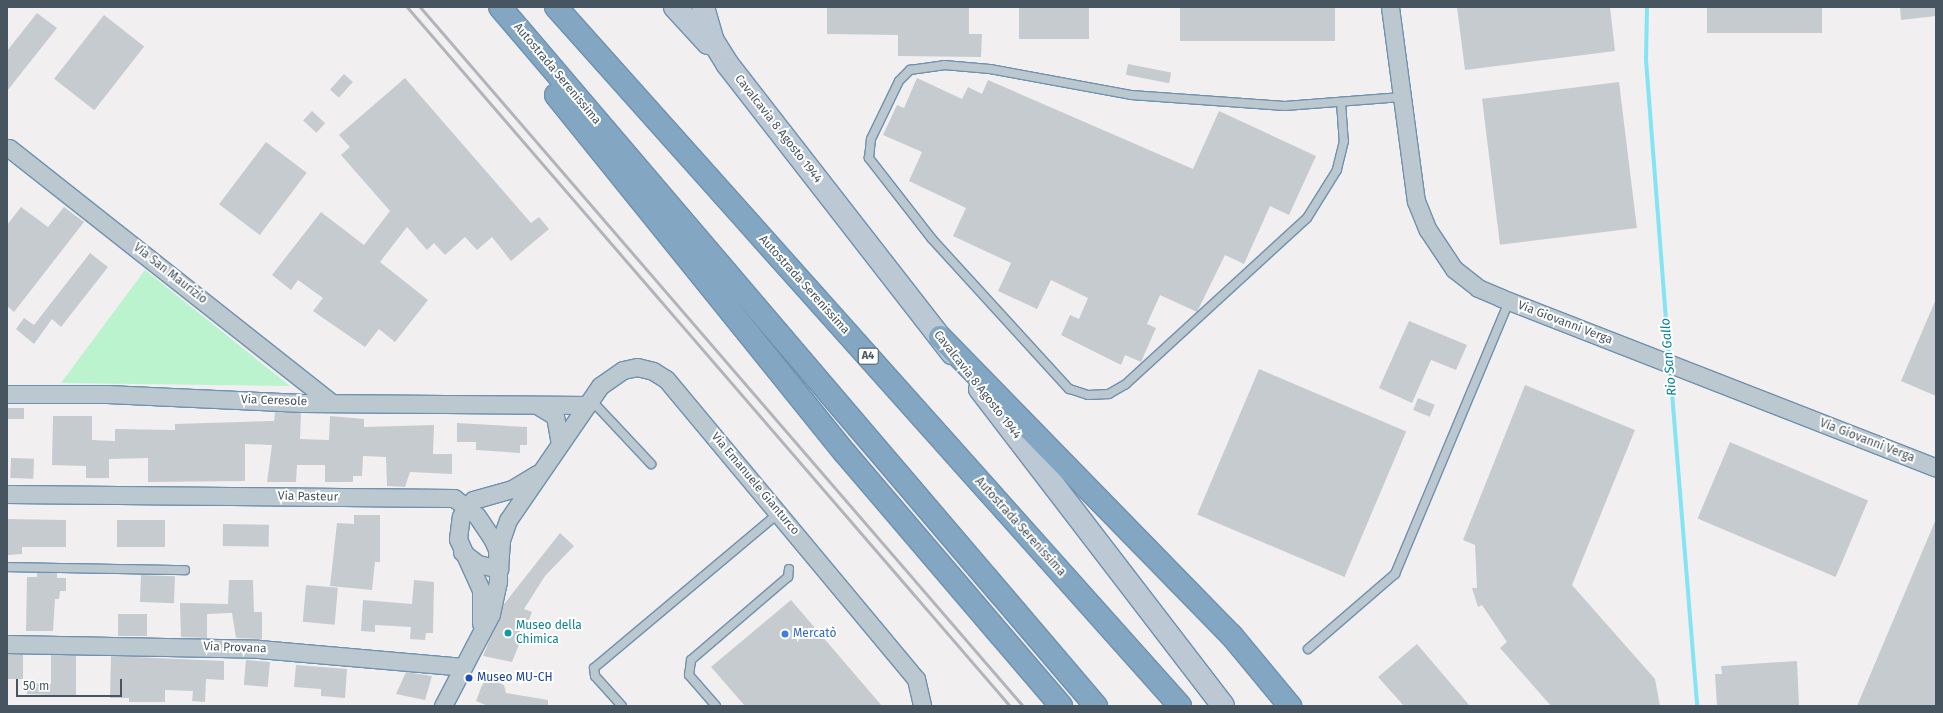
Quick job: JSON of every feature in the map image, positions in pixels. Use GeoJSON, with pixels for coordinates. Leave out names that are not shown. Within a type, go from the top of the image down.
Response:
{"type":"FeatureCollection","features":[{"type":"Feature","properties":{"kind":"highway"},"geometry":{"type":"LineString","coordinates":[[485,7],[845,453],[1061,706]]}},
{"type":"Feature","properties":{"kind":"highway","name":"Autostrada Serenissima"},"geometry":{"type":"LineString","coordinates":[[500,7],[1096,706]]}},
{"type":"Feature","properties":{"kind":"highway","name":"Autostrada Serenissima"},"geometry":{"type":"LineString","coordinates":[[556,7],[1180,706]]}},
{"type":"Feature","properties":{"kind":"highway"},"geometry":{"type":"LineString","coordinates":[[940,337],[1232,636],[1290,706]]}},
{"type":"Feature","properties":{"kind":"main road","name":"Cavalcavia 8 Agosto 1944"},"geometry":{"type":"LineString","coordinates":[[675,7],[728,65],[940,337],[1218,700]]}},
{"type":"Feature","properties":{"kind":"main road","name":"Cavalcavia 8 Agosto 1944"},"geometry":{"type":"LineString","coordinates":[[703,7],[713,41],[728,65]]}},
{"type":"Feature","properties":{"kind":"street","name":"Via Giovanni Verga"},"geometry":{"type":"LineString","coordinates":[[1390,7],[1416,201],[1428,230],[1454,269],[1478,288],[1509,302],[1936,468]]}},
{"type":"Feature","properties":{"kind":"street","name":"Via San Maurizio"},"geometry":{"type":"LineString","coordinates":[[9,148],[331,402]]}},
{"type":"Feature","properties":{"kind":"street","name":"Via Emanuele Gianturco"},"geometry":{"type":"LineString","coordinates":[[560,443],[589,403],[612,375],[638,367],[652,371],[666,379],[916,679],[922,706]]}},
{"type":"Feature","properties":{"kind":"street","name":"Via Ceresole"},"geometry":{"type":"LineString","coordinates":[[7,394],[540,407],[589,403]]}},
{"type":"Feature","properties":{"kind":"street"},"geometry":{"type":"LineString","coordinates":[[462,552],[478,564],[499,569],[505,527],[560,443],[555,416],[540,407]]}},
{"type":"Feature","properties":{"kind":"street"},"geometry":{"type":"LineString","coordinates":[[480,631],[484,602],[462,552],[458,526],[467,506],[524,484],[539,473]]}},
{"type":"Feature","properties":{"kind":"street","name":"Via Pasteur"},"geometry":{"type":"LineString","coordinates":[[7,494],[454,498],[467,506],[492,538],[499,569],[494,604],[443,706]]}},
{"type":"Feature","properties":{"kind":"street","name":"Via Provana"},"geometry":{"type":"LineString","coordinates":[[7,644],[259,648],[463,667]]}},
{"type":"Feature","properties":{"kind":"lane"},"geometry":{"type":"LineString","coordinates":[[1341,102],[1344,140],[1337,170],[1307,218],[1126,384],[1108,394],[1088,396],[1069,389],[932,239],[869,158],[871,139],[899,81],[910,70],[944,65],[990,69],[1132,95],[1285,106],[1402,96]]}},
{"type":"Feature","properties":{"kind":"lane"},"geometry":{"type":"LineString","coordinates":[[1308,649],[1395,574],[1509,302]]}},
{"type":"Feature","properties":{"kind":"lane"},"geometry":{"type":"LineString","coordinates":[[589,403],[650,464]]}},
{"type":"Feature","properties":{"kind":"lane"},"geometry":{"type":"LineString","coordinates":[[622,706],[595,676],[594,668],[779,513]]}},
{"type":"Feature","properties":{"kind":"lane"},"geometry":{"type":"LineString","coordinates":[[7,567],[185,570]]}},
{"type":"Feature","properties":{"kind":"lane"},"geometry":{"type":"LineString","coordinates":[[716,706],[689,675],[691,660],[788,576],[789,569]]}},
{"type":"Feature","properties":{"kind":"green space"},"geometry":{"type":"Polygon","coordinates":[[[145,270],[290,386],[61,383],[145,270]]]}},
{"type":"Feature","properties":{"kind":"building"},"geometry":{"type":"Polygon","coordinates":[[[827,7],[969,7],[969,34],[982,34],[981,57],[898,56],[898,35],[827,34],[827,7]]]}},
{"type":"Feature","properties":{"kind":"building"},"geometry":{"type":"Polygon","coordinates":[[[1019,7],[1089,7],[1089,39],[1019,39],[1019,7]]]}},
{"type":"Feature","properties":{"kind":"building"},"geometry":{"type":"Polygon","coordinates":[[[1180,7],[1335,7],[1335,41],[1180,41],[1180,7]]]}},
{"type":"Feature","properties":{"kind":"building"},"geometry":{"type":"Polygon","coordinates":[[[1457,7],[1610,7],[1615,51],[1465,70],[1457,7]]]}},
{"type":"Feature","properties":{"kind":"building"},"geometry":{"type":"Polygon","coordinates":[[[1707,7],[1822,7],[1822,33],[1707,33],[1707,7]]]}},
{"type":"Feature","properties":{"kind":"building"},"geometry":{"type":"Polygon","coordinates":[[[1900,7],[1936,7],[1936,16],[1901,20],[1900,7]]]}},
{"type":"Feature","properties":{"kind":"building"},"geometry":{"type":"Polygon","coordinates":[[[37,13],[57,28],[7,91],[7,51],[37,13]]]}},
{"type":"Feature","properties":{"kind":"building"},"geometry":{"type":"Polygon","coordinates":[[[104,15],[144,46],[94,110],[54,79],[104,15]]]}},
{"type":"Feature","properties":{"kind":"building"},"geometry":{"type":"Polygon","coordinates":[[[1128,64],[1171,72],[1169,83],[1126,75],[1128,64]]]}},
{"type":"Feature","properties":{"kind":"building"},"geometry":{"type":"Polygon","coordinates":[[[344,74],[353,82],[339,98],[330,90],[344,74]]]}},
{"type":"Feature","properties":{"kind":"building"},"geometry":{"type":"Polygon","coordinates":[[[405,78],[531,223],[539,217],[549,229],[511,261],[492,237],[477,250],[465,237],[445,255],[434,243],[427,250],[407,227],[380,262],[428,300],[395,342],[379,329],[365,347],[313,311],[323,298],[298,280],[291,290],[272,275],[321,212],[364,245],[390,211],[341,155],[350,147],[339,135],[405,78]]]}},
{"type":"Feature","properties":{"kind":"building"},"geometry":{"type":"Polygon","coordinates":[[[917,78],[962,99],[968,87],[982,94],[988,80],[1193,169],[1219,111],[1316,156],[1289,215],[1270,206],[1244,264],[1225,255],[1197,312],[1160,295],[1147,324],[1156,328],[1141,362],[1125,355],[1121,365],[1061,335],[1070,315],[1079,319],[1088,298],[1051,280],[1037,309],[998,291],[1011,263],[953,236],[966,208],[909,181],[922,152],[883,135],[897,105],[904,108],[917,78]]]}},
{"type":"Feature","properties":{"kind":"building"},"geometry":{"type":"Polygon","coordinates":[[[1619,82],[1637,228],[1500,245],[1482,99],[1619,82]]]}},
{"type":"Feature","properties":{"kind":"building"},"geometry":{"type":"Polygon","coordinates":[[[312,111],[325,123],[316,133],[303,121],[312,111]]]}},
{"type":"Feature","properties":{"kind":"building"},"geometry":{"type":"Polygon","coordinates":[[[266,142],[307,173],[260,235],[219,204],[266,142]]]}},
{"type":"Feature","properties":{"kind":"building"},"geometry":{"type":"Polygon","coordinates":[[[21,207],[48,227],[64,207],[84,222],[14,312],[7,306],[7,225],[21,207]]]}},
{"type":"Feature","properties":{"kind":"building"},"geometry":{"type":"Polygon","coordinates":[[[90,253],[108,267],[61,327],[52,319],[34,344],[16,329],[24,318],[34,325],[90,253]]]}},
{"type":"Feature","properties":{"kind":"building"},"geometry":{"type":"Polygon","coordinates":[[[1936,299],[1936,396],[1901,381],[1936,299]]]}},
{"type":"Feature","properties":{"kind":"building"},"geometry":{"type":"Polygon","coordinates":[[[1409,321],[1467,345],[1456,370],[1431,360],[1412,403],[1379,388],[1409,321]]]}},
{"type":"Feature","properties":{"kind":"building"},"geometry":{"type":"Polygon","coordinates":[[[1259,369],[1406,432],[1345,577],[1197,514],[1259,369]]]}},
{"type":"Feature","properties":{"kind":"building"},"geometry":{"type":"Polygon","coordinates":[[[1525,385],[1635,430],[1572,585],[1655,679],[1660,706],[1551,706],[1500,648],[1507,642],[1482,605],[1478,607],[1472,588],[1477,588],[1475,545],[1463,540],[1525,385]]]}},
{"type":"Feature","properties":{"kind":"building"},"geometry":{"type":"Polygon","coordinates":[[[1418,398],[1435,405],[1430,417],[1413,410],[1418,398]]]}},
{"type":"Feature","properties":{"kind":"building"},"geometry":{"type":"Polygon","coordinates":[[[7,408],[24,408],[24,419],[7,419],[7,408]]]}},
{"type":"Feature","properties":{"kind":"building"},"geometry":{"type":"Polygon","coordinates":[[[275,412],[301,413],[300,439],[329,440],[330,416],[364,419],[364,427],[434,425],[433,454],[452,454],[452,474],[410,472],[405,487],[387,486],[386,457],[363,456],[362,476],[353,476],[353,482],[325,482],[325,465],[297,465],[296,482],[267,482],[272,445],[245,444],[245,481],[148,482],[148,458],[109,459],[109,478],[86,478],[86,466],[52,465],[53,416],[92,416],[92,440],[115,441],[115,429],[175,430],[175,424],[274,421],[275,412]]]}},
{"type":"Feature","properties":{"kind":"building"},"geometry":{"type":"Polygon","coordinates":[[[457,423],[527,427],[527,445],[520,445],[520,453],[476,450],[476,442],[457,442],[457,423]]]}},
{"type":"Feature","properties":{"kind":"building"},"geometry":{"type":"Polygon","coordinates":[[[1730,442],[1868,501],[1836,577],[1698,518],[1730,442]]]}},
{"type":"Feature","properties":{"kind":"building"},"geometry":{"type":"Polygon","coordinates":[[[11,458],[34,459],[33,479],[10,478],[11,458]]]}},
{"type":"Feature","properties":{"kind":"building"},"geometry":{"type":"Polygon","coordinates":[[[354,515],[380,515],[380,562],[375,562],[372,590],[330,586],[337,523],[354,524],[354,515]]]}},
{"type":"Feature","properties":{"kind":"building"},"geometry":{"type":"Polygon","coordinates":[[[7,519],[66,520],[66,547],[22,547],[22,554],[8,555],[7,519]]]}},
{"type":"Feature","properties":{"kind":"building"},"geometry":{"type":"Polygon","coordinates":[[[1936,519],[1936,706],[1857,706],[1936,519]]]}},
{"type":"Feature","properties":{"kind":"building"},"geometry":{"type":"Polygon","coordinates":[[[117,520],[165,520],[165,547],[117,547],[117,520]]]}},
{"type":"Feature","properties":{"kind":"building"},"geometry":{"type":"Polygon","coordinates":[[[223,524],[269,525],[269,547],[223,546],[223,524]]]}},
{"type":"Feature","properties":{"kind":"building"},"geometry":{"type":"Polygon","coordinates":[[[560,533],[574,546],[545,576],[524,609],[532,612],[512,662],[483,656],[504,604],[560,533]]]}},
{"type":"Feature","properties":{"kind":"building"},"geometry":{"type":"Polygon","coordinates":[[[37,573],[57,573],[57,578],[66,578],[66,591],[60,591],[59,599],[55,599],[53,631],[26,631],[27,577],[37,577],[37,573]]]}},
{"type":"Feature","properties":{"kind":"building"},"geometry":{"type":"Polygon","coordinates":[[[141,575],[175,576],[174,603],[140,602],[141,575]]]}},
{"type":"Feature","properties":{"kind":"building"},"geometry":{"type":"Polygon","coordinates":[[[229,580],[253,580],[254,612],[262,612],[262,639],[236,638],[232,613],[207,614],[207,638],[181,637],[180,603],[228,604],[229,580]]]}},
{"type":"Feature","properties":{"kind":"building"},"geometry":{"type":"Polygon","coordinates":[[[414,580],[434,582],[433,633],[426,633],[425,640],[410,639],[411,627],[375,625],[375,632],[361,631],[363,600],[412,604],[414,580]]]}},
{"type":"Feature","properties":{"kind":"building"},"geometry":{"type":"Polygon","coordinates":[[[306,585],[338,588],[335,625],[303,622],[306,585]]]}},
{"type":"Feature","properties":{"kind":"building","name":"Mercatò"},"geometry":{"type":"Polygon","coordinates":[[[791,600],[882,706],[745,706],[711,667],[791,600]]]}},
{"type":"Feature","properties":{"kind":"building"},"geometry":{"type":"Polygon","coordinates":[[[118,614],[147,614],[147,636],[118,636],[118,614]]]}},
{"type":"Feature","properties":{"kind":"building"},"geometry":{"type":"Polygon","coordinates":[[[1417,644],[1470,706],[1404,706],[1378,677],[1417,644]]]}},
{"type":"Feature","properties":{"kind":"building"},"geometry":{"type":"Polygon","coordinates":[[[7,654],[23,654],[23,679],[7,679],[7,654]]]}},
{"type":"Feature","properties":{"kind":"building"},"geometry":{"type":"Polygon","coordinates":[[[51,655],[76,655],[76,696],[27,694],[27,683],[51,684],[51,655]]]}},
{"type":"Feature","properties":{"kind":"building"},"geometry":{"type":"Polygon","coordinates":[[[111,656],[224,661],[224,680],[206,679],[205,702],[192,701],[193,691],[165,690],[165,702],[129,702],[129,698],[110,698],[111,656]]]}},
{"type":"Feature","properties":{"kind":"building"},"geometry":{"type":"Polygon","coordinates":[[[246,660],[270,662],[268,687],[244,685],[246,660]]]}},
{"type":"Feature","properties":{"kind":"building"},"geometry":{"type":"Polygon","coordinates":[[[1797,661],[1799,706],[1717,706],[1715,674],[1722,674],[1721,666],[1797,661]]]}},
{"type":"Feature","properties":{"kind":"building"},"geometry":{"type":"Polygon","coordinates":[[[296,665],[347,669],[345,698],[321,696],[321,689],[294,687],[296,665]]]}},
{"type":"Feature","properties":{"kind":"building"},"geometry":{"type":"Polygon","coordinates":[[[406,672],[432,676],[425,700],[396,694],[406,672]]]}},
{"type":"Feature","properties":{"kind":"building"},"geometry":{"type":"Polygon","coordinates":[[[485,677],[504,685],[506,693],[548,700],[548,706],[488,706],[476,701],[485,677]]]}},
{"type":"Feature","properties":{"kind":"waterway","name":"Rio San Gallo"},"geometry":{"type":"LineString","coordinates":[[1647,7],[1646,60],[1669,360]]}},
{"type":"Feature","properties":{"kind":"waterway","name":"Rio San Gallo"},"geometry":{"type":"LineString","coordinates":[[1670,368],[1697,706]]}},
{"type":"Feature","properties":{"kind":"railway"},"geometry":{"type":"LineString","coordinates":[[407,7],[1010,706]]}},
{"type":"Feature","properties":{"kind":"railway"},"geometry":{"type":"LineString","coordinates":[[420,7],[1023,706]]}},
{"type":"Feature","properties":{"kind":"place","name":"Museo della Chimica"},"geometry":{"type":"Point","coordinates":[508,633]}},
{"type":"Feature","properties":{"kind":"place","name":"Mercatò"},"geometry":{"type":"Point","coordinates":[785,634]}},
{"type":"Feature","properties":{"kind":"place","name":"Museo MU-CH"},"geometry":{"type":"Point","coordinates":[469,678]}}]}
